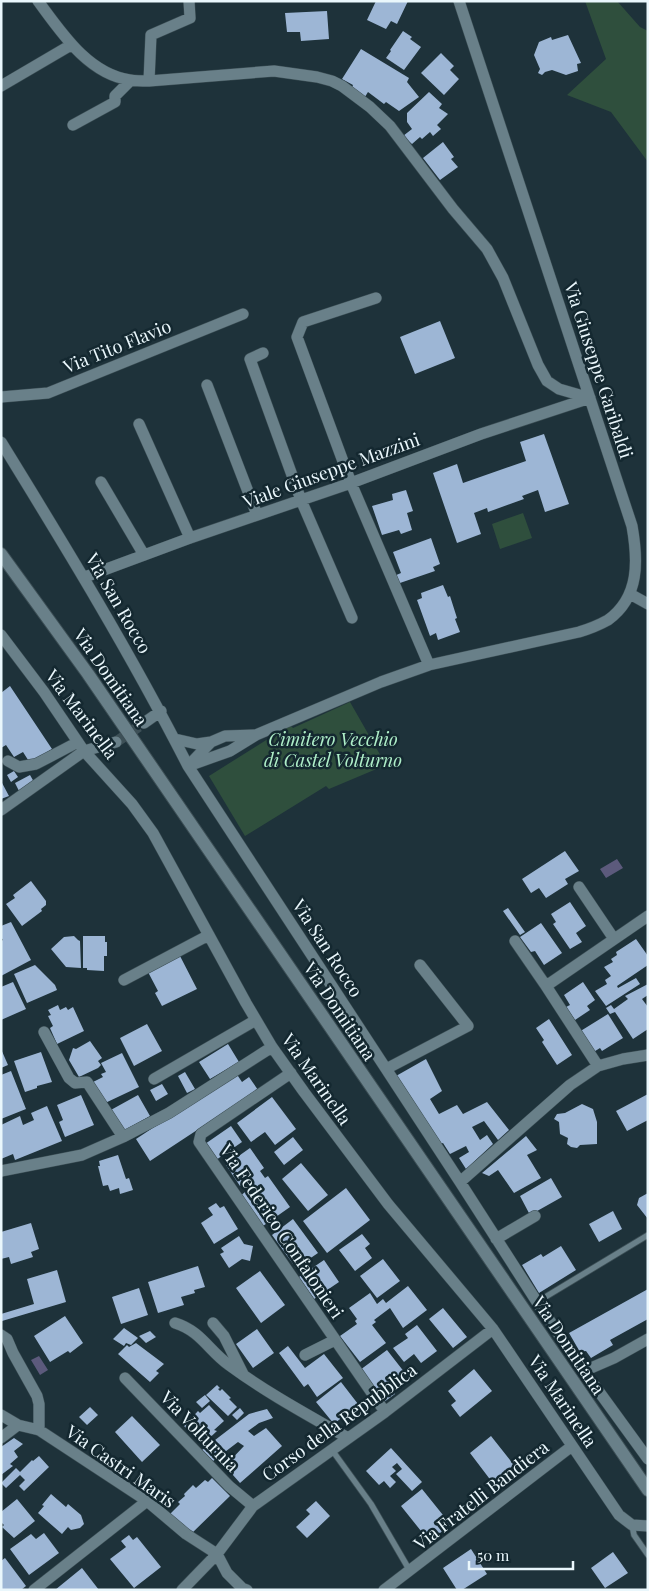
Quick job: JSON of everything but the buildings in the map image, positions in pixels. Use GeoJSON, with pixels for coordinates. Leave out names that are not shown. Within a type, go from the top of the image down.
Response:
{"type":"FeatureCollection","features":[{"type":"Feature","properties":{"kind":"street"},"geometry":{"type":"LineString","coordinates":[[38,1],[71,45],[103,71],[130,80],[149,81],[274,71],[332,80],[342,86],[370,107],[390,126],[453,210],[487,249],[503,278],[538,365],[547,381],[559,389],[590,398]]}},
{"type":"Feature","properties":{"kind":"street"},"geometry":{"type":"LineString","coordinates":[[149,81],[151,36],[190,18],[189,1]]}},
{"type":"Feature","properties":{"kind":"street","name":"Via Giuseppe Garibaldi"},"geometry":{"type":"LineString","coordinates":[[188,766],[230,751],[256,735],[381,682],[429,665],[587,629],[609,619],[630,594],[636,565],[632,526],[459,1]]}},
{"type":"Feature","properties":{"kind":"street"},"geometry":{"type":"LineString","coordinates":[[1,86],[71,45]]}},
{"type":"Feature","properties":{"kind":"street"},"geometry":{"type":"LineString","coordinates":[[73,125],[115,102],[115,96],[130,80]]}},
{"type":"Feature","properties":{"kind":"street"},"geometry":{"type":"LineString","coordinates":[[376,298],[303,322],[297,337],[351,483],[429,665]]}},
{"type":"Feature","properties":{"kind":"street","name":"Via Tito Flavio"},"geometry":{"type":"LineString","coordinates":[[1,397],[48,393],[243,314]]}},
{"type":"Feature","properties":{"kind":"street"},"geometry":{"type":"LineString","coordinates":[[263,353],[250,359],[301,500],[352,618]]}},
{"type":"Feature","properties":{"kind":"street"},"geometry":{"type":"LineString","coordinates":[[207,385],[257,515]]}},
{"type":"Feature","properties":{"kind":"street","name":"Viale Giuseppe Mazzini"},"geometry":{"type":"LineString","coordinates":[[85,577],[190,538],[351,483],[481,434],[590,398]]}},
{"type":"Feature","properties":{"kind":"street"},"geometry":{"type":"LineString","coordinates":[[139,424],[190,538]]}},
{"type":"Feature","properties":{"kind":"street","name":"Via San Rocco"},"geometry":{"type":"LineString","coordinates":[[1,442],[85,577],[161,711],[188,766],[537,1302],[648,1459]]}},
{"type":"Feature","properties":{"kind":"street"},"geometry":{"type":"LineString","coordinates":[[101,482],[144,555]]}},
{"type":"Feature","properties":{"kind":"street","name":"Via Domitiana"},"geometry":{"type":"LineString","coordinates":[[1,554],[88,674],[648,1490]]}},
{"type":"Feature","properties":{"kind":"street"},"geometry":{"type":"LineString","coordinates":[[630,594],[648,604]]}},
{"type":"Feature","properties":{"kind":"street","name":"Via Marinella"},"geometry":{"type":"LineString","coordinates":[[1,635],[5,648],[81,746],[132,804],[153,833],[256,1020],[290,1073],[388,1204],[493,1329],[619,1515],[632,1525]]}},
{"type":"Feature","properties":{"kind":"street"},"geometry":{"type":"LineString","coordinates":[[144,723],[161,711]]}},
{"type":"Feature","properties":{"kind":"street","name":"Via Giuseppe Garibaldi"},"geometry":{"type":"LineString","coordinates":[[175,739],[197,744],[211,742],[224,736],[256,735]]}},
{"type":"Feature","properties":{"kind":"street"},"geometry":{"type":"LineString","coordinates":[[8,761],[19,767],[36,764],[81,746],[116,742]]}},
{"type":"Feature","properties":{"kind":"street"},"geometry":{"type":"LineString","coordinates":[[188,766],[211,742]]}},
{"type":"Feature","properties":{"kind":"street"},"geometry":{"type":"LineString","coordinates":[[1,810],[81,746]]}},
{"type":"Feature","properties":{"kind":"street"},"geometry":{"type":"LineString","coordinates":[[579,888],[614,939]]}},
{"type":"Feature","properties":{"kind":"street"},"geometry":{"type":"LineString","coordinates":[[546,986],[648,916]]}},
{"type":"Feature","properties":{"kind":"street"},"geometry":{"type":"LineString","coordinates":[[124,980],[209,935]]}},
{"type":"Feature","properties":{"kind":"street"},"geometry":{"type":"LineString","coordinates":[[515,941],[598,1066]]}},
{"type":"Feature","properties":{"kind":"street"},"geometry":{"type":"LineString","coordinates":[[386,1069],[468,1026],[420,965]]}},
{"type":"Feature","properties":{"kind":"street"},"geometry":{"type":"LineString","coordinates":[[154,1079],[256,1020]]}},
{"type":"Feature","properties":{"kind":"street"},"geometry":{"type":"LineString","coordinates":[[44,1032],[69,1078],[75,1083],[87,1082],[123,1137]]}},
{"type":"Feature","properties":{"kind":"street"},"geometry":{"type":"LineString","coordinates":[[1,1171],[82,1155],[123,1137],[169,1112],[272,1047]]}},
{"type":"Feature","properties":{"kind":"street"},"geometry":{"type":"LineString","coordinates":[[460,1182],[570,1085],[598,1066],[623,1058],[648,1055]]}},
{"type":"Feature","properties":{"kind":"street","name":"Via Federico Confalonieri"},"geometry":{"type":"LineString","coordinates":[[290,1073],[201,1134],[199,1140],[385,1412]]}},
{"type":"Feature","properties":{"kind":"street"},"geometry":{"type":"LineString","coordinates":[[496,1239],[535,1216]]}},
{"type":"Feature","properties":{"kind":"street"},"geometry":{"type":"LineString","coordinates":[[175,1323],[188,1327],[227,1364],[267,1392],[348,1438]]}},
{"type":"Feature","properties":{"kind":"street"},"geometry":{"type":"LineString","coordinates":[[213,1323],[224,1336],[244,1376]]}},
{"type":"Feature","properties":{"kind":"street","name":"Corso della Repubblica"},"geometry":{"type":"LineString","coordinates":[[182,1590],[217,1554],[253,1506],[385,1412],[493,1329]]}},
{"type":"Feature","properties":{"kind":"street"},"geometry":{"type":"LineString","coordinates":[[1,1335],[7,1339],[13,1354],[37,1396],[39,1404],[39,1430]]}},
{"type":"Feature","properties":{"kind":"street"},"geometry":{"type":"LineString","coordinates":[[584,1371],[614,1358],[648,1339]]}},
{"type":"Feature","properties":{"kind":"street"},"geometry":{"type":"LineString","coordinates":[[305,1355],[336,1340]]}},
{"type":"Feature","properties":{"kind":"street","name":"Via Volturnia"},"geometry":{"type":"LineString","coordinates":[[125,1378],[229,1486],[253,1506]]}},
{"type":"Feature","properties":{"kind":"street","name":"Via Castri Maris"},"geometry":{"type":"LineString","coordinates":[[1,1415],[18,1425],[39,1430],[147,1501],[186,1534],[217,1554]]}},
{"type":"Feature","properties":{"kind":"street"},"geometry":{"type":"LineString","coordinates":[[1,1438],[18,1425]]}},
{"type":"Feature","properties":{"kind":"street","name":"Via Fratelli Bandiera"},"geometry":{"type":"LineString","coordinates":[[384,1590],[572,1446]]}},
{"type":"Feature","properties":{"kind":"street"},"geometry":{"type":"LineString","coordinates":[[34,1590],[147,1501]]}},
{"type":"Feature","properties":{"kind":"street"},"geometry":{"type":"LineString","coordinates":[[632,1525],[648,1520]]}},
{"type":"Feature","properties":{"kind":"street"},"geometry":{"type":"LineString","coordinates":[[632,1525],[648,1526]]}},
{"type":"Feature","properties":{"kind":"street"},"geometry":{"type":"LineString","coordinates":[[217,1554],[227,1573],[242,1588],[247,1590]]}},
{"type":"Feature","properties":{"kind":"lane"},"geometry":{"type":"LineString","coordinates":[[537,1302],[648,1235]]}},
{"type":"Feature","properties":{"kind":"lane","name":"Via Fratelli Bandiera"},"geometry":{"type":"LineString","coordinates":[[332,1450],[371,1504],[410,1571]]}},
{"type":"Feature","properties":{"kind":"lane","name":"Via Marinella"},"geometry":{"type":"LineString","coordinates":[[632,1525],[634,1535],[648,1555]]}},
{"type":"Feature","properties":{"kind":"green space"},"geometry":{"type":"Polygon","coordinates":[[[585,1],[617,1],[640,27],[648,31],[648,162],[611,112],[567,95],[606,59],[585,1]]]}},
{"type":"Feature","properties":{"kind":"green space"},"geometry":{"type":"Polygon","coordinates":[[[523,513],[532,538],[500,549],[492,524],[523,513]]]}},
{"type":"Feature","properties":{"kind":"green space","name":"Cimitero Vecchio di Castel Volturno"},"geometry":{"type":"Polygon","coordinates":[[[350,702],[386,765],[329,789],[326,786],[245,836],[209,776],[290,725],[293,728],[350,702]]]}},
{"type":"Feature","properties":{"kind":"shaded area"},"geometry":{"type":"Polygon","coordinates":[[[617,859],[623,868],[606,878],[600,869],[617,859]]]}},
{"type":"Feature","properties":{"kind":"shaded area"},"geometry":{"type":"Polygon","coordinates":[[[39,1356],[48,1370],[40,1375],[31,1360],[39,1356]]]}},
{"type":"Feature","properties":{"kind":"tunnel"},"geometry":{"type":"LineString","coordinates":[[116,742],[144,723]]}}]}
